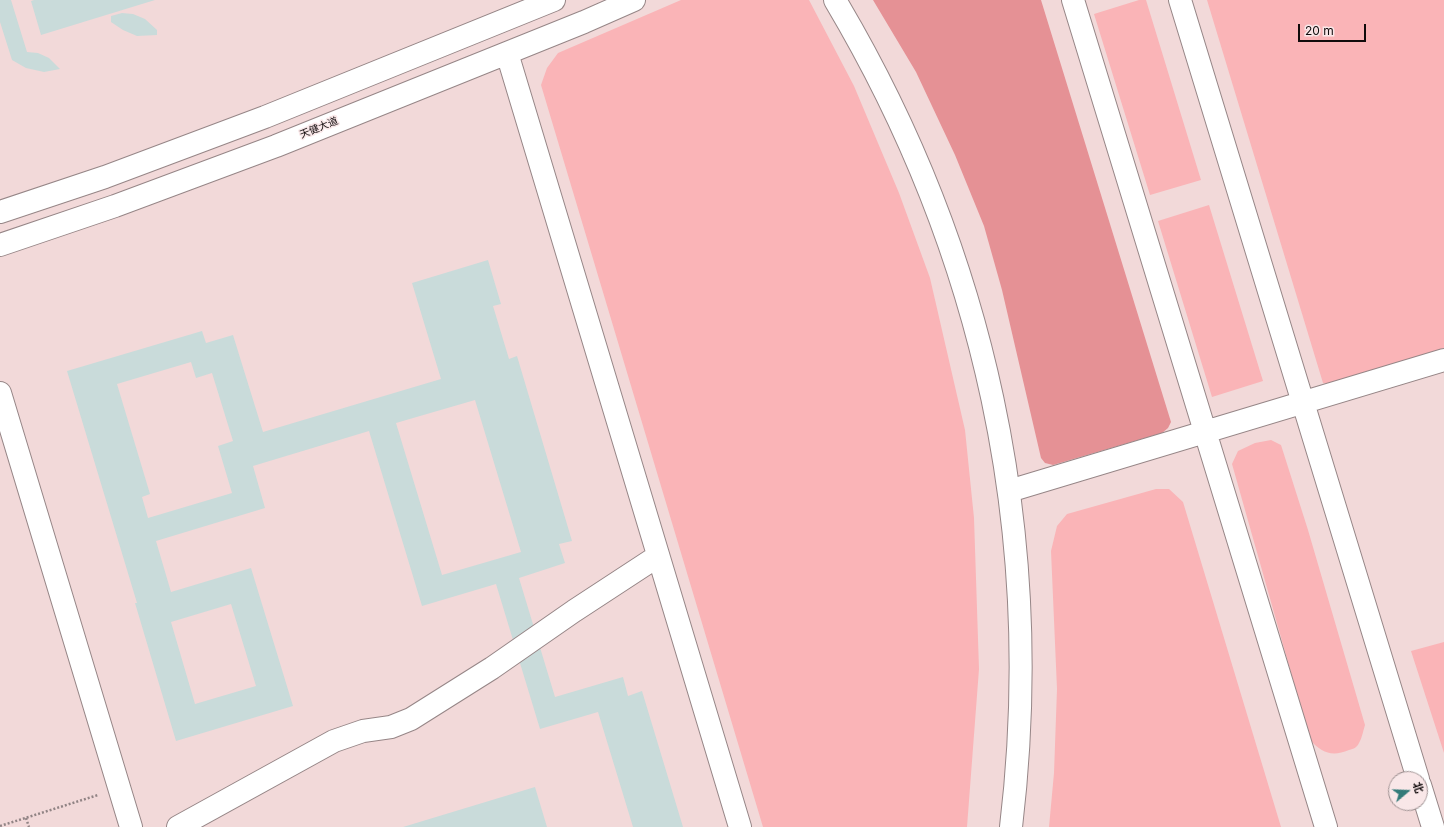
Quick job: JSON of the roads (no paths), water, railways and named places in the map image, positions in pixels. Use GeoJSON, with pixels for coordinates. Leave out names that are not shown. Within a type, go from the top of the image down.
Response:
{"type":"FeatureCollection","features":[{"type":"Feature","properties":{"kind":"lane"},"geometry":{"type":"LineString","coordinates":[[0,212],[105,177],[258,119],[554,0]]}},
{"type":"Feature","properties":{"kind":"lane","name":"天健大道"},"geometry":{"type":"LineString","coordinates":[[0,245],[115,206],[269,148],[507,53],[634,0]]}},
{"type":"Feature","properties":{"kind":"lane"},"geometry":{"type":"LineString","coordinates":[[835,0],[858,38],[887,95],[915,154],[939,214],[979,339],[994,403],[1009,491],[1019,590],[1021,662],[1020,728],[1011,827]]}},
{"type":"Feature","properties":{"kind":"lane"},"geometry":{"type":"LineString","coordinates":[[1073,0],[1326,827]]}},
{"type":"Feature","properties":{"kind":"lane"},"geometry":{"type":"LineString","coordinates":[[1180,0],[1416,771]]}},
{"type":"Feature","properties":{"kind":"lane"},"geometry":{"type":"LineString","coordinates":[[507,53],[740,827]]}},
{"type":"Feature","properties":{"kind":"lane"},"geometry":{"type":"LineString","coordinates":[[1009,491],[1444,360]]}},
{"type":"Feature","properties":{"kind":"lane"},"geometry":{"type":"LineString","coordinates":[[0,393],[131,827]]}},
{"type":"Feature","properties":{"kind":"lane"},"geometry":{"type":"LineString","coordinates":[[178,827],[334,741],[363,730],[391,727],[411,719],[492,668],[574,611],[658,556]]}},
{"type":"Feature","properties":{"kind":"lane"},"geometry":{"type":"LineString","coordinates":[[1428,811],[1433,827]]}}]}
